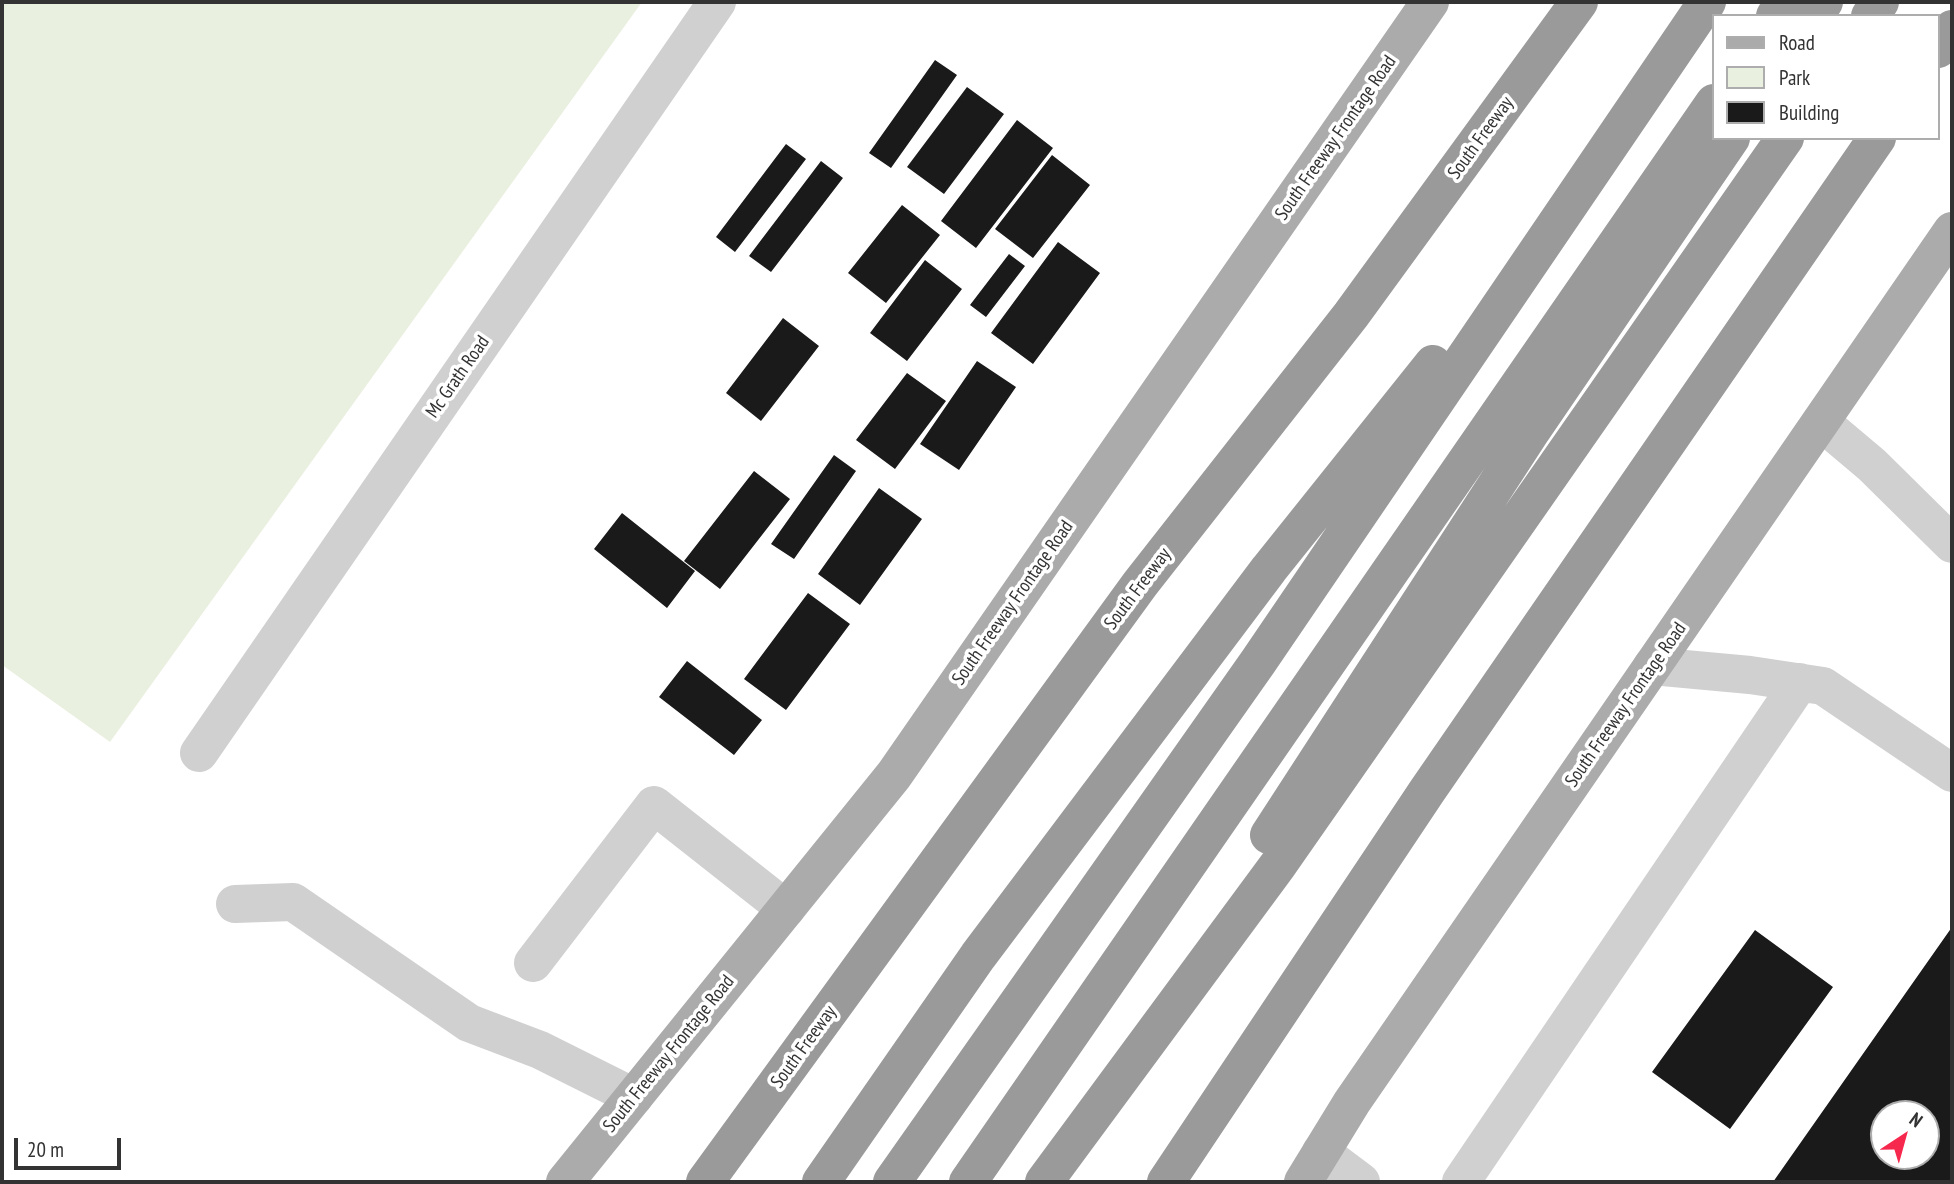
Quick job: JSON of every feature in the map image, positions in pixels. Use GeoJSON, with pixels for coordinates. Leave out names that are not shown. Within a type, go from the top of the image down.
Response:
{"type":"FeatureCollection","features":[{"type":"Feature","properties":{"kind":"highway","name":"South Freeway"},"geometry":{"type":"LineString","coordinates":[[705,1182],[1140,584],[1351,315],[1579,2]]}},
{"type":"Feature","properties":{"kind":"highway"},"geometry":{"type":"LineString","coordinates":[[892,1182],[1258,662],[1707,2]]}},
{"type":"Feature","properties":{"kind":"highway"},"geometry":{"type":"LineString","coordinates":[[1940,46],[1952,29]]}},
{"type":"Feature","properties":{"kind":"highway"},"geometry":{"type":"LineString","coordinates":[[968,1182],[1713,104]]}},
{"type":"Feature","properties":{"kind":"highway"},"geometry":{"type":"LineString","coordinates":[[821,1182],[978,956],[1269,569],[1618,133]]}},
{"type":"Feature","properties":{"kind":"highway"},"geometry":{"type":"LineString","coordinates":[[1043,1182],[1532,430],[1730,140]]}},
{"type":"Feature","properties":{"kind":"highway"},"geometry":{"type":"LineString","coordinates":[[1043,1182],[1279,865],[1784,140]]}},
{"type":"Feature","properties":{"kind":"highway"},"geometry":{"type":"LineString","coordinates":[[1166,1182],[1427,791],[1876,140]]}},
{"type":"Feature","properties":{"kind":"main road","name":"South Freeway Frontage Road"},"geometry":{"type":"LineString","coordinates":[[565,1182],[894,775],[1430,2]]}},
{"type":"Feature","properties":{"kind":"main road","name":"South Freeway Frontage Road"},"geometry":{"type":"LineString","coordinates":[[1312,1167],[1352,1102],[1952,231]]}},
{"type":"Feature","properties":{"kind":"street","name":"Mc Grath Road"},"geometry":{"type":"LineString","coordinates":[[199,752],[716,2]]}},
{"type":"Feature","properties":{"kind":"street"},"geometry":{"type":"LineString","coordinates":[[1821,422],[1951,539]]}},
{"type":"Feature","properties":{"kind":"street"},"geometry":{"type":"LineString","coordinates":[[1652,666],[1750,675],[1823,686],[1952,773]]}},
{"type":"Feature","properties":{"kind":"street"},"geometry":{"type":"LineString","coordinates":[[1461,1182],[1800,682]]}},
{"type":"Feature","properties":{"kind":"street"},"geometry":{"type":"LineString","coordinates":[[533,963],[654,805],[786,909]]}},
{"type":"Feature","properties":{"kind":"street"},"geometry":{"type":"LineString","coordinates":[[235,904],[293,901],[469,1023],[540,1050],[634,1097]]}},
{"type":"Feature","properties":{"kind":"street"},"geometry":{"type":"LineString","coordinates":[[1312,1167],[1362,1182]]}},
{"type":"Feature","properties":{"kind":"green space"},"geometry":{"type":"Polygon","coordinates":[[[2,2],[642,2],[110,742],[2,665],[2,2]]]}},
{"type":"Feature","properties":{"kind":"building"},"geometry":{"type":"Polygon","coordinates":[[[935,60],[957,75],[891,168],[869,153],[935,60]]]}},
{"type":"Feature","properties":{"kind":"building"},"geometry":{"type":"Polygon","coordinates":[[[967,87],[1004,114],[944,194],[907,167],[967,87]]]}},
{"type":"Feature","properties":{"kind":"building"},"geometry":{"type":"Polygon","coordinates":[[[1017,120],[1053,148],[976,248],[941,221],[1017,120]]]}},
{"type":"Feature","properties":{"kind":"building"},"geometry":{"type":"Polygon","coordinates":[[[786,144],[806,159],[735,252],[716,237],[786,144]]]}},
{"type":"Feature","properties":{"kind":"building"},"geometry":{"type":"Polygon","coordinates":[[[1052,155],[1090,185],[1033,258],[995,229],[1052,155]]]}},
{"type":"Feature","properties":{"kind":"building"},"geometry":{"type":"Polygon","coordinates":[[[821,161],[843,178],[771,272],[749,256],[821,161]]]}},
{"type":"Feature","properties":{"kind":"building"},"geometry":{"type":"Polygon","coordinates":[[[902,205],[940,235],[886,303],[848,273],[902,205]]]}},
{"type":"Feature","properties":{"kind":"building"},"geometry":{"type":"Polygon","coordinates":[[[1058,242],[1100,273],[1033,364],[991,333],[1058,242]]]}},
{"type":"Feature","properties":{"kind":"building"},"geometry":{"type":"Polygon","coordinates":[[[1009,254],[1025,266],[986,317],[970,305],[1009,254]]]}},
{"type":"Feature","properties":{"kind":"building"},"geometry":{"type":"Polygon","coordinates":[[[925,260],[962,289],[907,361],[870,333],[925,260]]]}},
{"type":"Feature","properties":{"kind":"building"},"geometry":{"type":"Polygon","coordinates":[[[783,318],[819,346],[761,421],[726,393],[783,318]]]}},
{"type":"Feature","properties":{"kind":"building"},"geometry":{"type":"Polygon","coordinates":[[[977,361],[1016,387],[959,470],[920,444],[977,361]]]}},
{"type":"Feature","properties":{"kind":"building"},"geometry":{"type":"Polygon","coordinates":[[[907,373],[946,401],[895,469],[856,440],[907,373]]]}},
{"type":"Feature","properties":{"kind":"building"},"geometry":{"type":"Polygon","coordinates":[[[834,455],[856,471],[794,559],[771,544],[834,455]]]}},
{"type":"Feature","properties":{"kind":"building"},"geometry":{"type":"Polygon","coordinates":[[[754,471],[790,499],[720,589],[684,561],[754,471]]]}},
{"type":"Feature","properties":{"kind":"building"},"geometry":{"type":"Polygon","coordinates":[[[879,488],[922,519],[860,605],[818,574],[879,488]]]}},
{"type":"Feature","properties":{"kind":"building"},"geometry":{"type":"Polygon","coordinates":[[[622,513],[695,571],[667,608],[594,549],[622,513]]]}},
{"type":"Feature","properties":{"kind":"building"},"geometry":{"type":"Polygon","coordinates":[[[808,593],[850,624],[786,710],[744,679],[808,593]]]}},
{"type":"Feature","properties":{"kind":"building"},"geometry":{"type":"Polygon","coordinates":[[[687,661],[762,720],[734,755],[659,697],[687,661]]]}},
{"type":"Feature","properties":{"kind":"building"},"geometry":{"type":"Polygon","coordinates":[[[1952,927],[1952,1182],[1773,1182],[1952,927]]]}},
{"type":"Feature","properties":{"kind":"building"},"geometry":{"type":"Polygon","coordinates":[[[1755,930],[1833,987],[1730,1129],[1652,1072],[1755,930]]]}}]}
